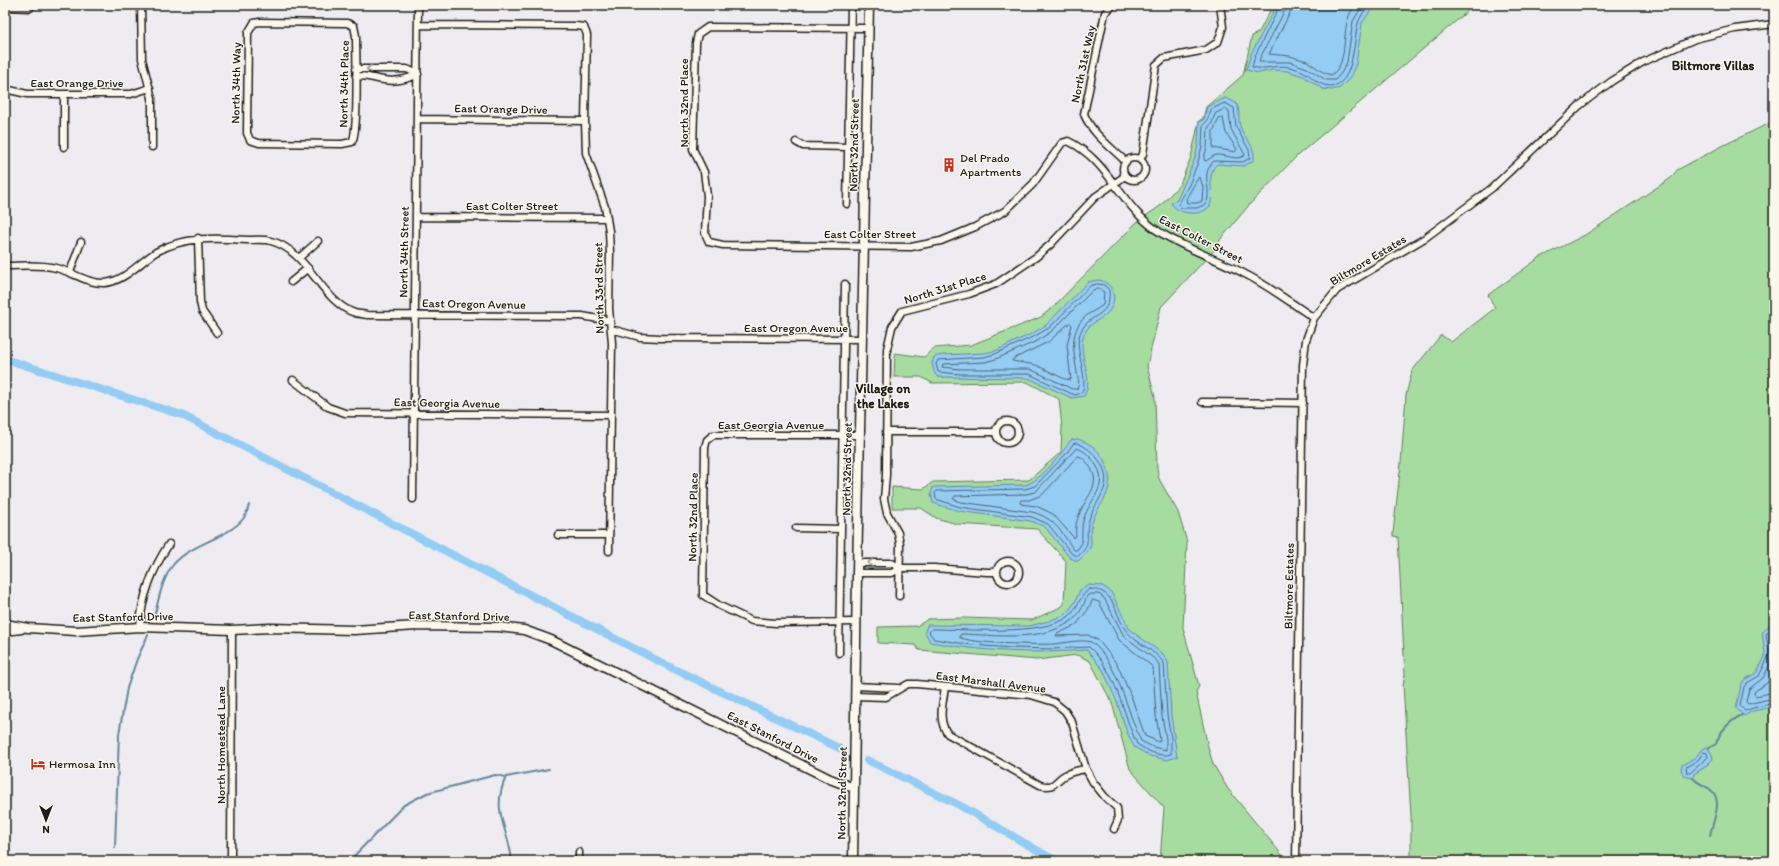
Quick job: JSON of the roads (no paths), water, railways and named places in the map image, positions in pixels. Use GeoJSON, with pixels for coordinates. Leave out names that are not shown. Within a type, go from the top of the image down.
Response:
{"type":"FeatureCollection","features":[{"type":"Feature","properties":{"kind":"street"},"geometry":{"type":"LineString","coordinates":[[141,5],[142,58],[152,98],[152,147]]}},
{"type":"Feature","properties":{"kind":"street","name":"North 34th Street"},"geometry":{"type":"LineString","coordinates":[[413,499],[418,5]]}},
{"type":"Feature","properties":{"kind":"street","name":"North 32nd Street"},"geometry":{"type":"LineString","coordinates":[[847,204],[851,5]]}},
{"type":"Feature","properties":{"kind":"street","name":"North 32nd Street"},"geometry":{"type":"LineString","coordinates":[[853,861],[857,562],[869,5]]}},
{"type":"Feature","properties":{"kind":"street","name":"North 31st Way"},"geometry":{"type":"LineString","coordinates":[[1113,5],[1105,13],[1084,114],[1088,125],[1126,162]]}},
{"type":"Feature","properties":{"kind":"street"},"geometry":{"type":"LineString","coordinates":[[1140,160],[1143,154],[1156,65],[1164,58],[1206,50],[1218,42],[1224,27],[1220,5]]}},
{"type":"Feature","properties":{"kind":"street"},"geometry":{"type":"LineString","coordinates":[[5,7],[30,8]]}},
{"type":"Feature","properties":{"kind":"street","name":"North 34th Way"},"geometry":{"type":"LineString","coordinates":[[352,142],[342,144],[253,142],[250,140],[246,132],[248,33],[254,23],[347,23],[354,26]]}},
{"type":"Feature","properties":{"kind":"street","name":"Biltmore Estates"},"geometry":{"type":"LineString","coordinates":[[1296,861],[1304,353],[1306,340],[1314,318],[1337,290],[1425,238],[1492,188],[1579,106],[1612,81],[1643,62],[1689,41],[1735,29],[1774,24]]}},
{"type":"Feature","properties":{"kind":"street","name":"North 33rd Street"},"geometry":{"type":"LineString","coordinates":[[418,25],[576,26],[584,27],[587,35],[585,121],[586,153],[607,218],[610,253],[610,329],[612,343],[608,535],[609,551]]}},
{"type":"Feature","properties":{"kind":"street","name":"North 34th Place"},"geometry":{"type":"LineString","coordinates":[[352,142],[355,133],[356,76],[356,36],[354,26]]}},
{"type":"Feature","properties":{"kind":"street","name":"North 32nd Place"},"geometry":{"type":"LineString","coordinates":[[709,242],[705,233],[707,196],[704,172],[693,149],[696,43],[698,34],[708,27],[850,28]]}},
{"type":"Feature","properties":{"kind":"street"},"geometry":{"type":"LineString","coordinates":[[850,28],[868,28]]}},
{"type":"Feature","properties":{"kind":"street"},"geometry":{"type":"LineString","coordinates":[[356,69],[407,69],[418,74]]}},
{"type":"Feature","properties":{"kind":"street"},"geometry":{"type":"LineString","coordinates":[[390,69],[390,81]]}},
{"type":"Feature","properties":{"kind":"street"},"geometry":{"type":"LineString","coordinates":[[356,76],[366,76],[390,81],[409,79],[418,74]]}},
{"type":"Feature","properties":{"kind":"street","name":"East Orange Drive"},"geometry":{"type":"LineString","coordinates":[[5,89],[27,94],[131,94],[150,88]]}},
{"type":"Feature","properties":{"kind":"street"},"geometry":{"type":"LineString","coordinates":[[64,94],[64,147]]}},
{"type":"Feature","properties":{"kind":"street","name":"East Orange Drive"},"geometry":{"type":"LineString","coordinates":[[417,119],[585,121]]}},
{"type":"Feature","properties":{"kind":"street","name":"East Colter Street"},"geometry":{"type":"LineString","coordinates":[[709,242],[723,245],[911,247],[941,241],[990,220],[1005,211],[1033,184],[1062,143],[1068,141],[1089,154],[1114,183],[1132,208],[1155,229],[1172,240],[1245,274],[1314,318]]}},
{"type":"Feature","properties":{"kind":"street"},"geometry":{"type":"LineString","coordinates":[[796,142],[803,146],[848,147]]}},
{"type":"Feature","properties":{"kind":"street"},"geometry":{"type":"LineString","coordinates":[[1132,159],[1140,160],[1145,168],[1143,176],[1140,179],[1133,180],[1125,176],[1123,170],[1126,162],[1132,159]]}},
{"type":"Feature","properties":{"kind":"street","name":"North 31st Place"},"geometry":{"type":"LineString","coordinates":[[899,596],[900,568],[898,533],[887,513],[884,499],[887,349],[892,327],[902,311],[969,294],[996,284],[1036,257],[1051,244],[1095,197],[1125,176]]}},
{"type":"Feature","properties":{"kind":"street","name":"East Colter Street"},"geometry":{"type":"LineString","coordinates":[[416,217],[607,218]]}},
{"type":"Feature","properties":{"kind":"street"},"geometry":{"type":"LineString","coordinates":[[198,238],[200,302],[202,311],[217,333]]}},
{"type":"Feature","properties":{"kind":"street","name":"East Oregon Avenue"},"geometry":{"type":"LineString","coordinates":[[5,266],[46,266],[70,272],[91,281],[104,283],[120,279],[158,252],[172,245],[198,238],[271,241],[288,248],[299,258],[336,300],[354,313],[367,315],[582,316],[610,321]]}},
{"type":"Feature","properties":{"kind":"street"},"geometry":{"type":"LineString","coordinates":[[299,258],[318,241]]}},
{"type":"Feature","properties":{"kind":"street"},"geometry":{"type":"LineString","coordinates":[[70,272],[82,242]]}},
{"type":"Feature","properties":{"kind":"street"},"geometry":{"type":"LineString","coordinates":[[291,282],[308,268]]}},
{"type":"Feature","properties":{"kind":"street","name":"North 32nd Street"},"geometry":{"type":"LineString","coordinates":[[839,653],[845,284]]}},
{"type":"Feature","properties":{"kind":"street","name":"East Oregon Avenue"},"geometry":{"type":"LineString","coordinates":[[610,329],[640,337],[660,338],[862,339]]}},
{"type":"Feature","properties":{"kind":"street","name":"East Georgia Avenue"},"geometry":{"type":"LineString","coordinates":[[293,380],[328,407],[345,413],[610,415]]}},
{"type":"Feature","properties":{"kind":"street"},"geometry":{"type":"LineString","coordinates":[[1202,402],[1303,403]]}},
{"type":"Feature","properties":{"kind":"street"},"geometry":{"type":"LineString","coordinates":[[886,432],[996,432]]}},
{"type":"Feature","properties":{"kind":"street","name":"East Georgia Avenue"},"geometry":{"type":"LineString","coordinates":[[708,440],[714,435],[860,435]]}},
{"type":"Feature","properties":{"kind":"street","name":"North 32nd Place"},"geometry":{"type":"LineString","coordinates":[[708,440],[705,447],[703,595],[720,606],[752,621],[776,623],[839,622]]}},
{"type":"Feature","properties":{"kind":"street"},"geometry":{"type":"LineString","coordinates":[[796,528],[841,529]]}},
{"type":"Feature","properties":{"kind":"street"},"geometry":{"type":"LineString","coordinates":[[558,535],[608,535]]}},
{"type":"Feature","properties":{"kind":"street"},"geometry":{"type":"LineString","coordinates":[[140,627],[142,609],[158,560],[169,544]]}},
{"type":"Feature","properties":{"kind":"street"},"geometry":{"type":"LineString","coordinates":[[857,562],[892,563],[900,568],[934,568],[997,572]]}},
{"type":"Feature","properties":{"kind":"street"},"geometry":{"type":"LineString","coordinates":[[883,563],[883,573]]}},
{"type":"Feature","properties":{"kind":"street"},"geometry":{"type":"LineString","coordinates":[[857,572],[892,573],[900,568]]}},
{"type":"Feature","properties":{"kind":"street"},"geometry":{"type":"LineString","coordinates":[[839,622],[856,622]]}},
{"type":"Feature","properties":{"kind":"street","name":"East Stanford Drive"},"geometry":{"type":"LineString","coordinates":[[5,624],[28,628],[76,631],[140,627],[232,630],[277,628],[354,630],[417,626],[499,627],[524,630],[551,640],[830,779],[854,788]]}},
{"type":"Feature","properties":{"kind":"street","name":"East Stanford Drive"},"geometry":{"type":"LineString","coordinates":[[5,631],[28,628]]}},
{"type":"Feature","properties":{"kind":"street","name":"North Homestead Lane"},"geometry":{"type":"LineString","coordinates":[[231,861],[232,630]]}},
{"type":"Feature","properties":{"kind":"street","name":"East Marshall Avenue"},"geometry":{"type":"LineString","coordinates":[[855,686],[898,688],[908,684],[917,684],[1031,695],[1054,702],[1065,711],[1072,722],[1086,768],[1093,782],[1116,808],[1118,820],[1114,829]]}},
{"type":"Feature","properties":{"kind":"street"},"geometry":{"type":"LineString","coordinates":[[945,687],[941,721],[943,728],[948,734],[1040,785],[1048,787],[1055,785],[1064,775],[1086,768]]}},
{"type":"Feature","properties":{"kind":"street","name":"East Marshall Avenue"},"geometry":{"type":"LineString","coordinates":[[855,696],[886,696],[894,693],[898,688]]}},
{"type":"Feature","properties":{"kind":"street"},"geometry":{"type":"LineString","coordinates":[[579,852],[579,861]]}},
{"type":"Feature","properties":{"kind":"water"},"geometry":{"type":"Polygon","coordinates":[[[1277,5],[1375,5],[1362,23],[1356,64],[1350,78],[1340,88],[1332,90],[1323,89],[1303,76],[1287,71],[1273,70],[1259,73],[1246,70],[1251,54],[1277,5]]]}},
{"type":"Feature","properties":{"kind":"water"},"geometry":{"type":"Polygon","coordinates":[[[1225,98],[1233,101],[1239,109],[1240,126],[1252,146],[1254,160],[1244,166],[1217,164],[1213,169],[1211,179],[1212,195],[1210,206],[1201,212],[1184,212],[1174,207],[1171,203],[1177,200],[1194,161],[1198,146],[1199,122],[1204,119],[1207,107],[1225,98]]]}},
{"type":"Feature","properties":{"kind":"water"},"geometry":{"type":"Polygon","coordinates":[[[1098,280],[1103,281],[1110,287],[1113,291],[1114,301],[1107,314],[1088,328],[1083,338],[1082,345],[1088,382],[1084,396],[1072,398],[1028,378],[938,377],[935,374],[932,363],[934,357],[942,355],[995,351],[1033,333],[1046,325],[1088,282],[1098,280]]]}},
{"type":"Feature","properties":{"kind":"water"},"geometry":{"type":"Polygon","coordinates":[[[1078,439],[1090,445],[1104,459],[1108,472],[1109,484],[1107,494],[1094,516],[1091,527],[1091,546],[1085,555],[1078,561],[1070,558],[1045,527],[1031,521],[959,511],[933,503],[931,494],[933,487],[1025,485],[1038,478],[1051,466],[1071,440],[1078,439]]]}},
{"type":"Feature","properties":{"kind":"water"},"geometry":{"type":"Polygon","coordinates":[[[1089,585],[1103,586],[1111,592],[1130,630],[1163,654],[1168,662],[1171,715],[1177,757],[1167,760],[1150,756],[1134,747],[1103,670],[1087,650],[1028,652],[970,648],[930,642],[925,632],[927,625],[1029,626],[1049,621],[1066,614],[1075,602],[1080,590],[1089,585]]]}},
{"type":"Feature","properties":{"kind":"water"},"geometry":{"type":"Polygon","coordinates":[[[1774,622],[1774,705],[1772,707],[1753,711],[1744,716],[1736,708],[1741,685],[1744,680],[1756,673],[1764,659],[1765,653],[1762,633],[1774,622]]]}},
{"type":"Feature","properties":{"kind":"water"},"geometry":{"type":"Polygon","coordinates":[[[1707,747],[1712,754],[1713,759],[1705,767],[1694,774],[1693,778],[1684,776],[1681,770],[1682,765],[1696,757],[1701,750],[1707,747]]]}},
{"type":"Feature","properties":{"kind":"waterway"},"geometry":{"type":"LineString","coordinates":[[5,359],[182,415],[672,668],[839,748]]}},
{"type":"Feature","properties":{"kind":"waterway"},"geometry":{"type":"LineString","coordinates":[[154,617],[163,583],[173,565],[188,552],[236,526],[243,519],[249,505]]}},
{"type":"Feature","properties":{"kind":"waterway"},"geometry":{"type":"LineString","coordinates":[[115,847],[119,734],[127,688],[137,659],[148,635]]}},
{"type":"Feature","properties":{"kind":"waterway"},"geometry":{"type":"LineString","coordinates":[[1709,748],[1716,744],[1726,727],[1733,720],[1742,715]]}},
{"type":"Feature","properties":{"kind":"waterway"},"geometry":{"type":"LineString","coordinates":[[867,760],[959,805],[1056,861]]}},
{"type":"Feature","properties":{"kind":"waterway"},"geometry":{"type":"LineString","coordinates":[[349,861],[404,805],[427,793],[495,775],[506,777],[549,769]]}},
{"type":"Feature","properties":{"kind":"waterway"},"geometry":{"type":"LineString","coordinates":[[506,777],[502,789],[500,810],[512,861]]}},
{"type":"Feature","properties":{"kind":"waterway"},"geometry":{"type":"LineString","coordinates":[[1693,778],[1711,790],[1717,800],[1716,812],[1710,836]]}},
{"type":"Feature","properties":{"kind":"place","name":"Del Prado Apartments"},"geometry":{"type":"Point","coordinates":[949,165]}},
{"type":"Feature","properties":{"kind":"place","name":"Hermosa Inn"},"geometry":{"type":"Point","coordinates":[38,764]}},
{"type":"Feature","properties":{"kind":"district","name":"Biltmore Villas"},"geometry":{"type":"Point","coordinates":[1713,65]}},
{"type":"Feature","properties":{"kind":"district","name":"Village on the Lakes"},"geometry":{"type":"Point","coordinates":[883,396]}}]}
